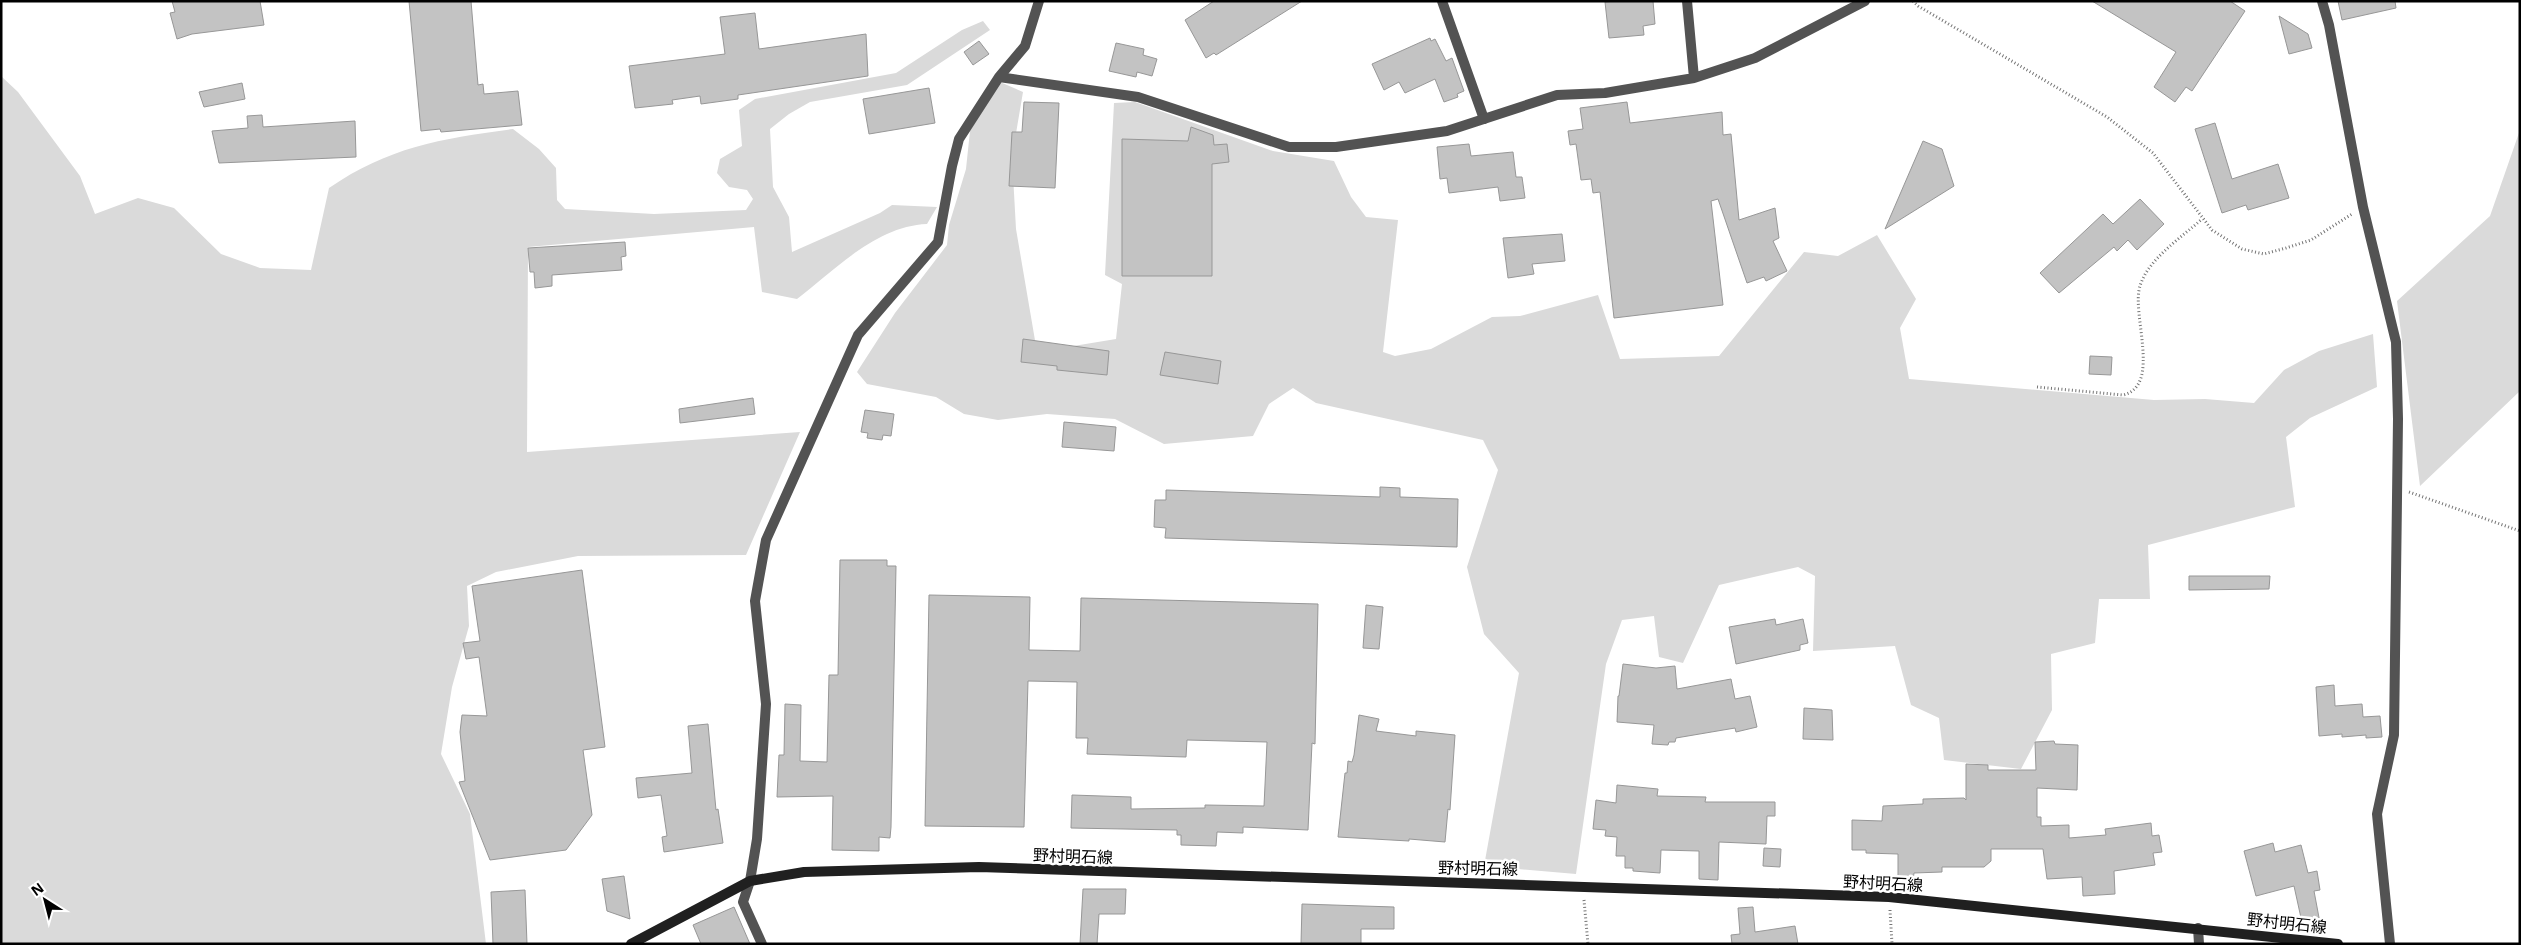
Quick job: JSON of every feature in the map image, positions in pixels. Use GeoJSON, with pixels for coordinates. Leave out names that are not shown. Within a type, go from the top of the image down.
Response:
{"type":"FeatureCollection","features":[{"type":"Feature","properties":{"kind":"main road","name":"野村明石線"},"geometry":{"type":"LineString","coordinates":[[631,944],[750,881],[804,872],[979,867],[1582,885],[1668,891],[1889,897],[2338,944]]}},
{"type":"Feature","properties":{"kind":"street"},"geometry":{"type":"LineString","coordinates":[[762,944],[743,902],[750,881],[757,839],[766,704],[755,601],[766,540],[858,335],[938,242],[959,139],[999,77],[1025,46],[1039,1]]}},
{"type":"Feature","properties":{"kind":"street"},"geometry":{"type":"LineString","coordinates":[[1442,1],[1484,119]]}},
{"type":"Feature","properties":{"kind":"street"},"geometry":{"type":"LineString","coordinates":[[1687,1],[1694,78]]}},
{"type":"Feature","properties":{"kind":"street"},"geometry":{"type":"LineString","coordinates":[[999,77],[1138,97],[1289,147],[1336,147],[1446,130],[1557,95],[1605,93],[1694,78],[1755,58],[1865,1]]}},
{"type":"Feature","properties":{"kind":"street"},"geometry":{"type":"LineString","coordinates":[[2322,1],[2329,25],[2363,207],[2396,342],[2398,419],[2395,487],[2394,735],[2377,814],[2390,944]]}},
{"type":"Feature","properties":{"kind":"street"},"geometry":{"type":"LineString","coordinates":[[2198,928],[2199,944]]}},
{"type":"Feature","properties":{"kind":"path"},"geometry":{"type":"LineString","coordinates":[[1913,1],[1918,6],[2107,117],[2152,153],[2212,230],[2242,249],[2264,254],[2311,240],[2363,207]]}},
{"type":"Feature","properties":{"kind":"path"},"geometry":{"type":"LineString","coordinates":[[2037,387],[2123,395],[2132,393],[2142,381],[2142,334],[2137,300],[2140,286],[2153,263],[2202,219]]}},
{"type":"Feature","properties":{"kind":"path"},"geometry":{"type":"LineString","coordinates":[[2395,487],[2520,531]]}},
{"type":"Feature","properties":{"kind":"path"},"geometry":{"type":"LineString","coordinates":[[1582,885],[1588,944]]}},
{"type":"Feature","properties":{"kind":"path"},"geometry":{"type":"LineString","coordinates":[[1889,897],[1892,944]]}},
{"type":"Feature","properties":{"kind":"shaded area"},"geometry":{"type":"Polygon","coordinates":[[[983,21],[990,30],[907,85],[810,102],[789,114],[770,129],[773,187],[789,217],[792,252],[880,213],[892,205],[937,207],[927,224],[891,232],[873,241],[841,263],[797,299],[762,292],[754,227],[528,247],[527,452],[800,432],[746,555],[578,556],[496,572],[467,586],[469,626],[452,687],[441,754],[470,814],[486,944],[1,944],[1,76],[18,92],[80,176],[95,214],[138,198],[174,208],[221,254],[260,268],[311,270],[329,188],[373,163],[417,146],[487,132],[513,129],[539,149],[556,168],[557,200],[565,209],[654,214],[746,210],[753,199],[747,190],[729,187],[717,173],[720,159],[742,146],[739,110],[755,99],[896,73],[962,30],[983,21]]]}},
{"type":"Feature","properties":{"kind":"shaded area"},"geometry":{"type":"Polygon","coordinates":[[[1000,82],[1023,92],[1012,157],[1016,229],[1037,352],[1116,339],[1122,284],[1105,275],[1114,103],[1135,102],[1273,151],[1334,161],[1351,197],[1366,217],[1398,220],[1383,352],[1395,356],[1431,349],[1492,317],[1520,316],[1598,295],[1620,359],[1719,356],[1804,252],[1838,256],[1877,235],[1916,299],[1900,328],[1909,379],[2154,400],[2205,399],[2254,403],[2284,370],[2319,351],[2373,334],[2377,387],[2310,418],[2286,437],[2295,507],[2148,545],[2150,599],[2099,599],[2095,643],[2051,654],[2052,710],[2021,769],[1944,760],[1939,718],[1911,705],[1895,646],[1813,651],[1815,576],[1798,567],[1719,585],[1683,663],[1659,657],[1654,616],[1622,620],[1606,664],[1576,874],[1484,866],[1519,673],[1484,634],[1467,567],[1498,470],[1483,440],[1316,403],[1293,388],[1269,404],[1253,436],[1164,444],[1115,419],[1047,414],[998,420],[964,414],[936,397],[867,384],[857,372],[895,313],[947,245],[949,225],[966,169],[970,131],[1000,82]]]}},
{"type":"Feature","properties":{"kind":"shaded area"},"geometry":{"type":"Polygon","coordinates":[[[2520,130],[2520,391],[2420,486],[2397,301],[2490,216],[2520,130]]]}},
{"type":"Feature","properties":{"kind":"building"},"geometry":{"type":"Polygon","coordinates":[[[172,1],[260,1],[264,25],[192,34],[177,39],[170,13],[175,12],[172,1]]]}},
{"type":"Feature","properties":{"kind":"building"},"geometry":{"type":"Polygon","coordinates":[[[409,1],[471,1],[478,85],[483,84],[484,94],[518,91],[522,125],[441,132],[440,129],[421,131],[409,1]]]}},
{"type":"Feature","properties":{"kind":"building"},"geometry":{"type":"Polygon","coordinates":[[[1214,1],[1302,1],[1216,55],[1214,53],[1206,58],[1185,20],[1214,1]]]}},
{"type":"Feature","properties":{"kind":"building"},"geometry":{"type":"Polygon","coordinates":[[[1653,1],[1655,24],[1643,26],[1644,35],[1609,38],[1605,2],[1653,1]]]}},
{"type":"Feature","properties":{"kind":"building"},"geometry":{"type":"Polygon","coordinates":[[[2092,1],[2230,1],[2245,11],[2192,91],[2186,87],[2175,102],[2154,87],[2176,52],[2092,1]]]}},
{"type":"Feature","properties":{"kind":"building"},"geometry":{"type":"Polygon","coordinates":[[[2338,1],[2395,1],[2396,8],[2342,20],[2338,1]]]}},
{"type":"Feature","properties":{"kind":"building"},"geometry":{"type":"Polygon","coordinates":[[[755,13],[759,49],[866,34],[868,76],[738,95],[738,99],[701,104],[700,96],[672,100],[673,104],[635,108],[629,66],[725,54],[720,17],[755,13]]]}},
{"type":"Feature","properties":{"kind":"building"},"geometry":{"type":"Polygon","coordinates":[[[2279,16],[2308,34],[2312,48],[2289,54],[2279,16]]]}},
{"type":"Feature","properties":{"kind":"building"},"geometry":{"type":"Polygon","coordinates":[[[1430,38],[1431,41],[1435,39],[1446,61],[1452,58],[1464,91],[1457,94],[1458,97],[1444,102],[1435,79],[1405,93],[1399,82],[1384,90],[1372,64],[1430,38]]]}},
{"type":"Feature","properties":{"kind":"building"},"geometry":{"type":"Polygon","coordinates":[[[979,41],[989,54],[973,65],[964,52],[979,41]]]}},
{"type":"Feature","properties":{"kind":"building"},"geometry":{"type":"Polygon","coordinates":[[[1116,43],[1144,49],[1143,55],[1157,59],[1152,76],[1137,72],[1136,77],[1109,71],[1116,43]]]}},
{"type":"Feature","properties":{"kind":"building"},"geometry":{"type":"Polygon","coordinates":[[[242,83],[245,99],[204,107],[199,92],[242,83]]]}},
{"type":"Feature","properties":{"kind":"building"},"geometry":{"type":"Polygon","coordinates":[[[929,88],[935,123],[869,134],[863,99],[929,88]]]}},
{"type":"Feature","properties":{"kind":"building"},"geometry":{"type":"Polygon","coordinates":[[[1024,102],[1059,103],[1055,188],[1009,186],[1012,132],[1022,132],[1024,102]]]}},
{"type":"Feature","properties":{"kind":"building"},"geometry":{"type":"Polygon","coordinates":[[[1627,102],[1630,123],[1722,112],[1723,135],[1731,134],[1739,220],[1775,208],[1779,238],[1773,241],[1787,271],[1766,281],[1764,277],[1747,283],[1718,199],[1711,201],[1723,305],[1614,318],[1600,192],[1593,193],[1591,179],[1581,180],[1576,144],[1570,145],[1568,131],[1583,129],[1580,108],[1627,102]]]}},
{"type":"Feature","properties":{"kind":"building"},"geometry":{"type":"Polygon","coordinates":[[[262,115],[263,127],[355,121],[356,157],[219,163],[212,131],[248,128],[247,116],[262,115]]]}},
{"type":"Feature","properties":{"kind":"building"},"geometry":{"type":"Polygon","coordinates":[[[2215,123],[2232,179],[2278,164],[2289,198],[2248,210],[2246,205],[2222,213],[2195,129],[2215,123]]]}},
{"type":"Feature","properties":{"kind":"building"},"geometry":{"type":"Polygon","coordinates":[[[1191,127],[1213,135],[1214,145],[1227,144],[1229,162],[1212,164],[1212,276],[1122,276],[1122,139],[1188,141],[1191,127]]]}},
{"type":"Feature","properties":{"kind":"building"},"geometry":{"type":"Polygon","coordinates":[[[1923,141],[1942,149],[1954,186],[1885,229],[1923,141]]]}},
{"type":"Feature","properties":{"kind":"building"},"geometry":{"type":"Polygon","coordinates":[[[1469,144],[1471,156],[1513,152],[1516,177],[1522,177],[1525,198],[1500,201],[1498,187],[1449,193],[1447,178],[1440,179],[1437,147],[1469,144]]]}},
{"type":"Feature","properties":{"kind":"building"},"geometry":{"type":"Polygon","coordinates":[[[2140,199],[2164,224],[2137,250],[2128,240],[2117,251],[2114,247],[2059,293],[2040,273],[2103,214],[2113,224],[2140,199]]]}},
{"type":"Feature","properties":{"kind":"building"},"geometry":{"type":"Polygon","coordinates":[[[1562,234],[1565,261],[1532,264],[1534,274],[1508,278],[1503,238],[1562,234]]]}},
{"type":"Feature","properties":{"kind":"building"},"geometry":{"type":"Polygon","coordinates":[[[625,242],[626,256],[621,257],[622,270],[552,275],[552,286],[535,288],[534,272],[530,272],[528,248],[625,242]]]}},
{"type":"Feature","properties":{"kind":"building"},"geometry":{"type":"Polygon","coordinates":[[[1023,339],[1109,351],[1107,375],[1057,370],[1057,366],[1021,362],[1023,339]]]}},
{"type":"Feature","properties":{"kind":"building"},"geometry":{"type":"Polygon","coordinates":[[[1165,352],[1221,361],[1218,384],[1160,375],[1165,352]]]}},
{"type":"Feature","properties":{"kind":"building"},"geometry":{"type":"Polygon","coordinates":[[[2090,356],[2112,357],[2111,375],[2089,374],[2090,356]]]}},
{"type":"Feature","properties":{"kind":"building"},"geometry":{"type":"Polygon","coordinates":[[[753,398],[755,414],[680,423],[679,409],[753,398]]]}},
{"type":"Feature","properties":{"kind":"building"},"geometry":{"type":"Polygon","coordinates":[[[865,410],[894,414],[891,436],[883,435],[882,440],[867,438],[868,433],[861,432],[865,410]]]}},
{"type":"Feature","properties":{"kind":"building"},"geometry":{"type":"Polygon","coordinates":[[[1064,422],[1116,427],[1114,451],[1062,447],[1064,422]]]}},
{"type":"Feature","properties":{"kind":"building"},"geometry":{"type":"Polygon","coordinates":[[[1380,487],[1400,488],[1400,497],[1458,499],[1457,547],[1165,538],[1166,528],[1154,527],[1155,500],[1166,500],[1166,490],[1380,497],[1380,487]]]}},
{"type":"Feature","properties":{"kind":"building"},"geometry":{"type":"Polygon","coordinates":[[[840,560],[887,560],[887,566],[896,566],[891,827],[890,838],[879,837],[879,851],[832,850],[833,796],[777,797],[779,755],[784,755],[785,704],[801,705],[800,761],[827,762],[829,675],[838,675],[840,560]]]}},
{"type":"Feature","properties":{"kind":"building"},"geometry":{"type":"Polygon","coordinates":[[[582,570],[605,747],[583,750],[592,815],[566,850],[490,860],[459,782],[465,781],[460,732],[462,715],[487,716],[479,657],[466,659],[463,643],[480,641],[472,586],[582,570]]]}},
{"type":"Feature","properties":{"kind":"building"},"geometry":{"type":"Polygon","coordinates":[[[2189,576],[2270,576],[2269,589],[2189,590],[2189,576]]]}},
{"type":"Feature","properties":{"kind":"building"},"geometry":{"type":"Polygon","coordinates":[[[929,595],[1030,597],[1029,650],[1080,651],[1081,598],[1318,604],[1315,744],[1312,743],[1308,830],[1243,827],[1243,833],[1217,832],[1216,846],[1181,845],[1181,835],[1177,835],[1177,830],[1071,828],[1072,795],[1131,797],[1131,809],[1205,808],[1205,805],[1264,806],[1267,742],[1187,740],[1186,757],[1087,754],[1088,738],[1076,738],[1077,682],[1028,681],[1024,827],[925,826],[929,595]]]}},
{"type":"Feature","properties":{"kind":"building"},"geometry":{"type":"Polygon","coordinates":[[[1366,605],[1383,607],[1379,649],[1363,648],[1366,605]]]}},
{"type":"Feature","properties":{"kind":"building"},"geometry":{"type":"Polygon","coordinates":[[[1775,619],[1776,625],[1803,619],[1808,643],[1800,645],[1800,650],[1736,664],[1729,627],[1775,619]]]}},
{"type":"Feature","properties":{"kind":"building"},"geometry":{"type":"Polygon","coordinates":[[[1623,664],[1656,668],[1675,666],[1677,689],[1731,679],[1735,699],[1750,696],[1757,727],[1736,732],[1735,728],[1676,738],[1675,742],[1669,742],[1668,745],[1652,744],[1654,725],[1617,722],[1618,696],[1623,664]]]}},
{"type":"Feature","properties":{"kind":"building"},"geometry":{"type":"Polygon","coordinates":[[[2334,685],[2335,706],[2362,704],[2363,717],[2380,716],[2382,737],[2366,738],[2366,735],[2342,737],[2342,734],[2319,736],[2316,687],[2334,685]]]}},
{"type":"Feature","properties":{"kind":"building"},"geometry":{"type":"Polygon","coordinates":[[[1804,708],[1832,710],[1833,740],[1803,739],[1804,708]]]}},
{"type":"Feature","properties":{"kind":"building"},"geometry":{"type":"Polygon","coordinates":[[[1359,715],[1379,719],[1376,731],[1416,736],[1416,731],[1455,735],[1450,810],[1448,809],[1445,842],[1338,837],[1345,773],[1347,773],[1348,761],[1352,762],[1354,755],[1359,715]]]}},
{"type":"Feature","properties":{"kind":"building"},"geometry":{"type":"Polygon","coordinates":[[[708,724],[716,810],[718,809],[723,843],[664,852],[662,837],[667,836],[661,795],[638,798],[636,778],[692,773],[688,726],[708,724]]]}},
{"type":"Feature","properties":{"kind":"building"},"geometry":{"type":"Polygon","coordinates":[[[2054,741],[2055,744],[2078,745],[2077,790],[2037,788],[2037,817],[2041,817],[2041,826],[2069,825],[2069,838],[2106,835],[2105,829],[2151,823],[2152,836],[2159,835],[2162,852],[2153,853],[2155,865],[2114,871],[2115,894],[2083,896],[2082,877],[2047,879],[2043,849],[1991,849],[1991,861],[1984,867],[1942,867],[1942,872],[1914,873],[1913,880],[1898,879],[1898,854],[1866,853],[1866,850],[1852,850],[1852,820],[1882,821],[1883,806],[1923,804],[1923,799],[1964,798],[1966,800],[1966,764],[1988,765],[1988,770],[2036,770],[2035,742],[2054,741]]]}},
{"type":"Feature","properties":{"kind":"building"},"geometry":{"type":"Polygon","coordinates":[[[1617,785],[1658,789],[1657,796],[1706,797],[1705,802],[1775,802],[1775,816],[1767,816],[1766,844],[1719,842],[1718,880],[1699,879],[1699,851],[1661,850],[1660,873],[1633,871],[1633,868],[1625,868],[1625,856],[1616,856],[1617,837],[1605,836],[1606,830],[1593,829],[1596,800],[1616,803],[1617,785]]]}},
{"type":"Feature","properties":{"kind":"building"},"geometry":{"type":"Polygon","coordinates":[[[2273,843],[2275,852],[2301,845],[2308,873],[2317,871],[2320,890],[2314,891],[2320,923],[2303,927],[2294,886],[2256,896],[2244,851],[2273,843]]]}},
{"type":"Feature","properties":{"kind":"building"},"geometry":{"type":"Polygon","coordinates":[[[1764,848],[1781,849],[1780,867],[1763,866],[1764,848]]]}},
{"type":"Feature","properties":{"kind":"building"},"geometry":{"type":"Polygon","coordinates":[[[624,876],[630,919],[607,911],[602,879],[624,876]]]}},
{"type":"Feature","properties":{"kind":"building"},"geometry":{"type":"Polygon","coordinates":[[[1083,889],[1126,889],[1125,914],[1099,914],[1097,944],[1080,944],[1083,889]]]}},
{"type":"Feature","properties":{"kind":"building"},"geometry":{"type":"Polygon","coordinates":[[[525,890],[527,944],[493,944],[491,892],[525,890]]]}},
{"type":"Feature","properties":{"kind":"building"},"geometry":{"type":"Polygon","coordinates":[[[1302,904],[1394,907],[1394,929],[1361,929],[1361,944],[1301,944],[1302,904]]]}},
{"type":"Feature","properties":{"kind":"building"},"geometry":{"type":"Polygon","coordinates":[[[734,907],[750,944],[701,944],[693,925],[734,907]]]}},
{"type":"Feature","properties":{"kind":"building"},"geometry":{"type":"Polygon","coordinates":[[[1753,907],[1755,932],[1795,926],[1798,944],[1732,944],[1731,935],[1740,934],[1738,908],[1753,907]]]}}]}
